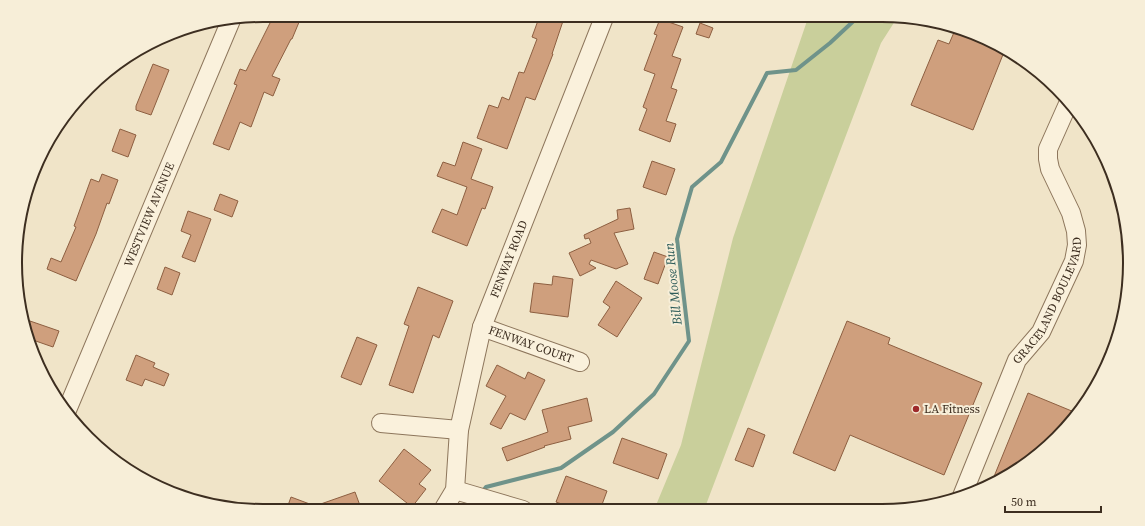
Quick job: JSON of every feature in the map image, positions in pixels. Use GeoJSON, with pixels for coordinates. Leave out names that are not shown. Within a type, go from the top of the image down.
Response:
{"type":"FeatureCollection","features":[{"type":"Feature","properties":{"kind":"street","name":"FENWAY ROAD"},"geometry":{"type":"LineString","coordinates":[[447,504],[455,490],[459,430],[482,327],[602,22]]}},
{"type":"Feature","properties":{"kind":"street","name":"WESTVIEW AVENUE"},"geometry":{"type":"LineString","coordinates":[[69,406],[229,25]]}},
{"type":"Feature","properties":{"kind":"street","name":"GRACELAND BOULEVARD"},"geometry":{"type":"LineString","coordinates":[[965,489],[1017,360],[1041,332],[1074,261],[1077,245],[1076,231],[1071,213],[1050,168],[1048,159],[1048,149],[1066,108]]}},
{"type":"Feature","properties":{"kind":"street","name":"FENWAY COURT"},"geometry":{"type":"LineString","coordinates":[[482,327],[580,362]]}},
{"type":"Feature","properties":{"kind":"street"},"geometry":{"type":"LineString","coordinates":[[381,423],[459,430]]}},
{"type":"Feature","properties":{"kind":"street"},"geometry":{"type":"LineString","coordinates":[[455,490],[503,504]]}},
{"type":"Feature","properties":{"kind":"green space"},"geometry":{"type":"Polygon","coordinates":[[[807,22],[894,23],[881,43],[706,504],[656,504],[681,445],[733,238],[807,22]]]}},
{"type":"Feature","properties":{"kind":"building"},"geometry":{"type":"Polygon","coordinates":[[[270,22],[299,22],[292,39],[272,76],[280,79],[273,96],[264,92],[251,127],[240,122],[229,150],[213,144],[237,85],[234,84],[240,69],[246,71],[270,22]]]}},
{"type":"Feature","properties":{"kind":"building"},"geometry":{"type":"Polygon","coordinates":[[[537,22],[563,22],[553,54],[535,100],[526,97],[507,149],[477,138],[489,105],[498,108],[502,97],[509,100],[519,72],[524,73],[537,39],[532,37],[537,22]]]}},
{"type":"Feature","properties":{"kind":"building"},"geometry":{"type":"Polygon","coordinates":[[[659,22],[669,22],[683,27],[672,56],[681,59],[671,88],[677,90],[666,121],[676,124],[670,142],[639,130],[647,109],[643,107],[655,74],[644,70],[657,35],[654,34],[659,22]]]}},
{"type":"Feature","properties":{"kind":"building"},"geometry":{"type":"Polygon","coordinates":[[[700,23],[713,28],[709,38],[696,34],[700,23]]]}},
{"type":"Feature","properties":{"kind":"building"},"geometry":{"type":"Polygon","coordinates":[[[954,33],[974,40],[1003,54],[973,130],[911,105],[938,40],[949,44],[954,33]]]}},
{"type":"Feature","properties":{"kind":"building"},"geometry":{"type":"Polygon","coordinates":[[[153,64],[169,70],[151,115],[136,110],[136,106],[153,64]]]}},
{"type":"Feature","properties":{"kind":"building"},"geometry":{"type":"Polygon","coordinates":[[[120,129],[136,135],[128,157],[112,151],[120,129]]]}},
{"type":"Feature","properties":{"kind":"building"},"geometry":{"type":"Polygon","coordinates":[[[463,142],[482,149],[471,179],[493,187],[485,209],[482,208],[467,246],[432,232],[442,209],[457,215],[467,187],[437,176],[443,162],[455,166],[463,142]]]}},
{"type":"Feature","properties":{"kind":"building"},"geometry":{"type":"Polygon","coordinates":[[[652,161],[675,169],[666,195],[643,187],[652,161]]]}},
{"type":"Feature","properties":{"kind":"building"},"geometry":{"type":"Polygon","coordinates":[[[102,174],[118,180],[109,204],[107,203],[96,234],[76,281],[47,269],[51,258],[61,262],[76,227],[74,226],[91,179],[99,182],[102,174]]]}},
{"type":"Feature","properties":{"kind":"building"},"geometry":{"type":"Polygon","coordinates":[[[220,194],[238,201],[232,217],[214,210],[220,194]]]}},
{"type":"Feature","properties":{"kind":"building"},"geometry":{"type":"Polygon","coordinates":[[[630,208],[634,229],[614,233],[628,264],[616,269],[591,260],[589,264],[596,268],[580,276],[569,253],[591,243],[589,238],[585,239],[584,235],[618,219],[617,210],[630,208]]]}},
{"type":"Feature","properties":{"kind":"building"},"geometry":{"type":"Polygon","coordinates":[[[188,211],[211,219],[195,262],[182,257],[191,235],[181,231],[188,211]]]}},
{"type":"Feature","properties":{"kind":"building"},"geometry":{"type":"Polygon","coordinates":[[[654,252],[668,257],[658,284],[644,279],[654,252]]]}},
{"type":"Feature","properties":{"kind":"building"},"geometry":{"type":"Polygon","coordinates":[[[165,267],[180,273],[172,295],[157,289],[165,267]]]}},
{"type":"Feature","properties":{"kind":"building"},"geometry":{"type":"Polygon","coordinates":[[[553,276],[573,279],[568,317],[530,312],[534,283],[552,285],[553,276]]]}},
{"type":"Feature","properties":{"kind":"building"},"geometry":{"type":"Polygon","coordinates":[[[616,281],[642,298],[617,337],[598,325],[610,307],[603,302],[616,281]]]}},
{"type":"Feature","properties":{"kind":"building"},"geometry":{"type":"Polygon","coordinates":[[[418,287],[453,301],[439,338],[433,335],[413,393],[389,385],[409,326],[404,324],[418,287]]]}},
{"type":"Feature","properties":{"kind":"building"},"geometry":{"type":"Polygon","coordinates":[[[30,321],[59,331],[53,347],[35,341],[30,321]]]}},
{"type":"Feature","properties":{"kind":"building","name":"LA Fitness"},"geometry":{"type":"Polygon","coordinates":[[[847,321],[890,338],[888,344],[982,383],[944,475],[850,435],[835,471],[793,453],[847,321]]]}},
{"type":"Feature","properties":{"kind":"building"},"geometry":{"type":"Polygon","coordinates":[[[357,337],[377,345],[361,385],[341,377],[357,337]]]}},
{"type":"Feature","properties":{"kind":"building"},"geometry":{"type":"Polygon","coordinates":[[[136,355],[155,363],[153,367],[169,374],[164,386],[145,379],[142,386],[126,380],[136,355]]]}},
{"type":"Feature","properties":{"kind":"building"},"geometry":{"type":"Polygon","coordinates":[[[497,365],[525,379],[528,372],[545,380],[525,420],[510,413],[501,429],[490,424],[506,396],[486,386],[497,365]]]}},
{"type":"Feature","properties":{"kind":"building"},"geometry":{"type":"Polygon","coordinates":[[[1028,393],[1072,411],[1041,444],[1016,463],[994,476],[1028,393]]]}},
{"type":"Feature","properties":{"kind":"building"},"geometry":{"type":"Polygon","coordinates":[[[587,398],[592,421],[568,427],[571,439],[544,446],[545,447],[507,461],[502,448],[548,432],[542,410],[587,398]]]}},
{"type":"Feature","properties":{"kind":"building"},"geometry":{"type":"Polygon","coordinates":[[[748,428],[765,435],[753,467],[735,460],[748,428]]]}},
{"type":"Feature","properties":{"kind":"building"},"geometry":{"type":"Polygon","coordinates":[[[622,438],[667,454],[658,479],[613,463],[622,438]]]}},
{"type":"Feature","properties":{"kind":"building"},"geometry":{"type":"Polygon","coordinates":[[[404,449],[431,470],[419,484],[426,489],[414,504],[408,504],[379,481],[404,449]]]}},
{"type":"Feature","properties":{"kind":"building"},"geometry":{"type":"Polygon","coordinates":[[[566,476],[607,491],[602,504],[562,504],[556,502],[566,476]]]}},
{"type":"Feature","properties":{"kind":"building"},"geometry":{"type":"Polygon","coordinates":[[[355,492],[359,504],[321,504],[355,492]]]}},
{"type":"Feature","properties":{"kind":"building"},"geometry":{"type":"Polygon","coordinates":[[[291,497],[310,504],[288,504],[291,497]]]}},
{"type":"Feature","properties":{"kind":"waterway","name":"Bill Moose Run"},"geometry":{"type":"LineString","coordinates":[[482,492],[486,487],[561,468],[613,432],[654,394],[689,341],[677,239],[692,187],[721,162],[767,73],[796,70],[830,43],[852,22]]}},
{"type":"Feature","properties":{"kind":"waterway","name":"Bill Moose Run"},"geometry":{"type":"LineString","coordinates":[[470,504],[474,500]]}},
{"type":"Feature","properties":{"kind":"place","name":"LA Fitness"},"geometry":{"type":"Point","coordinates":[916,409]}}]}
